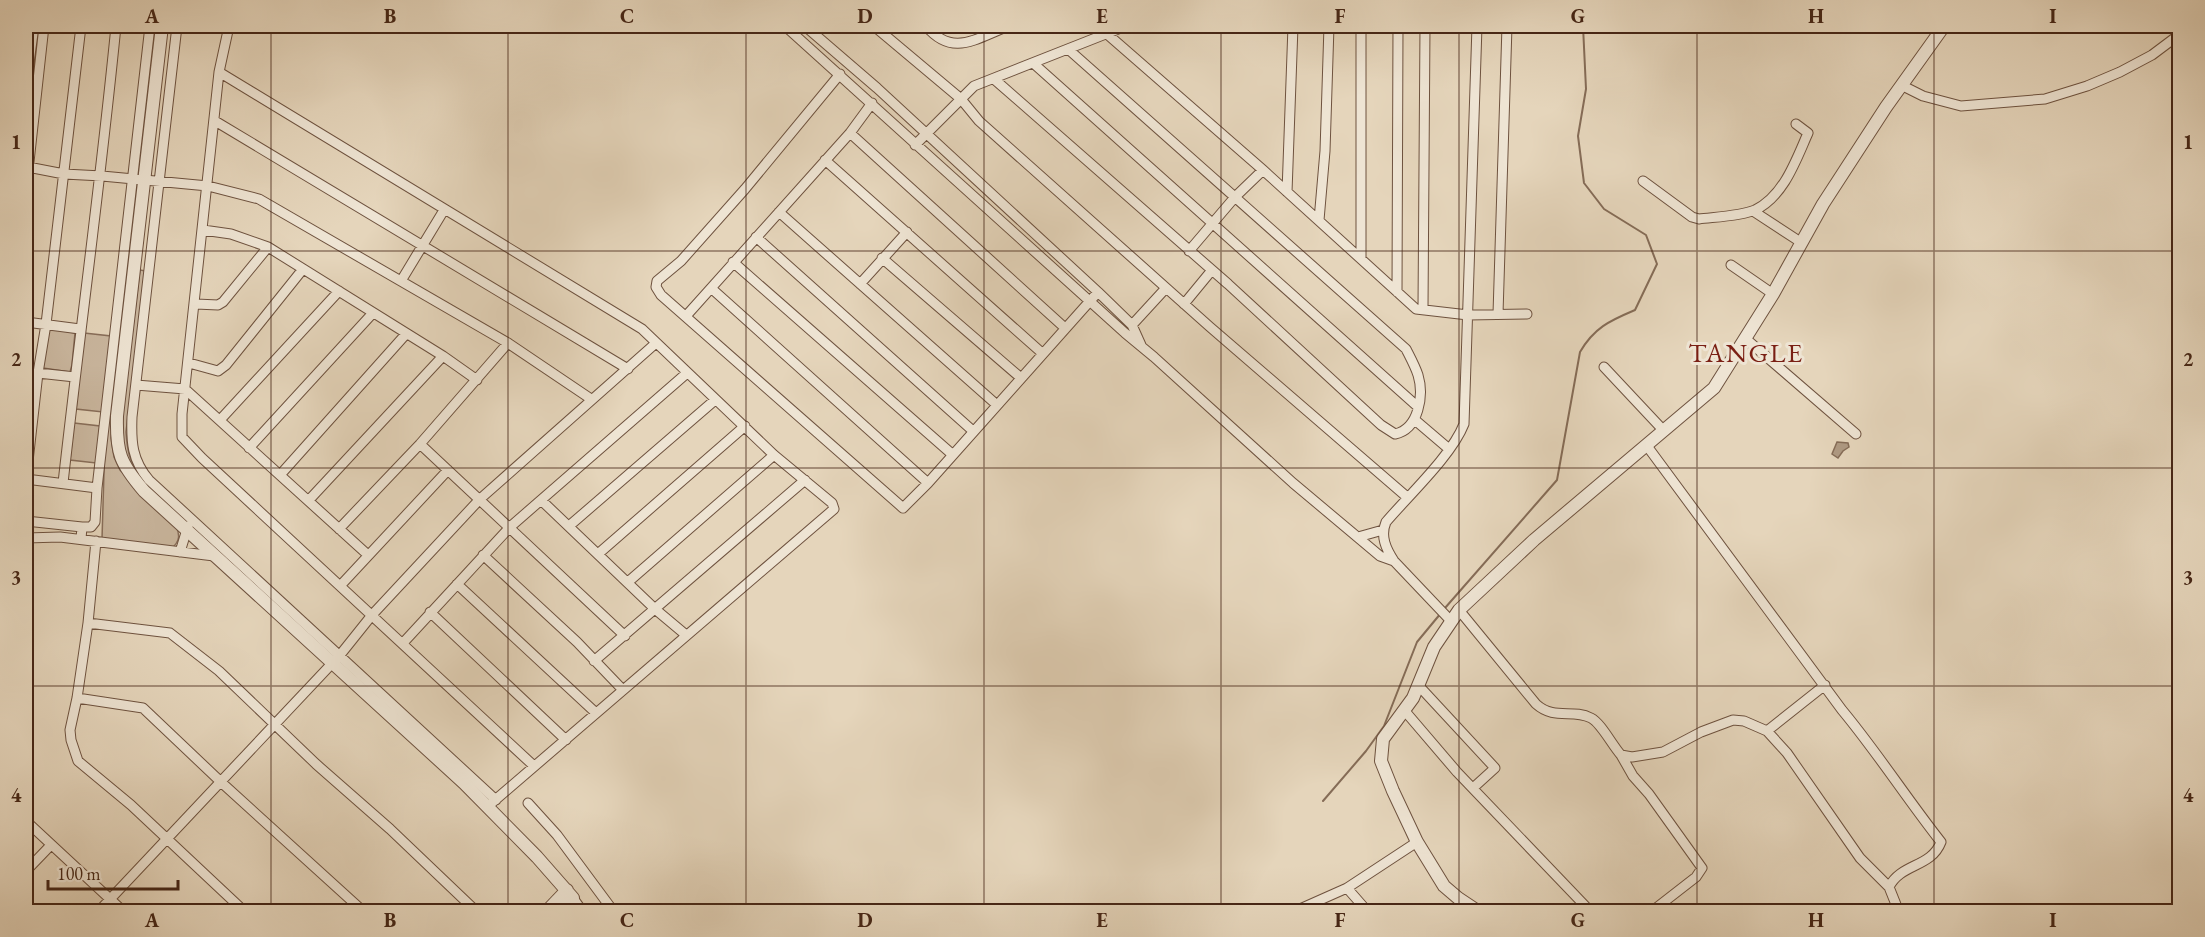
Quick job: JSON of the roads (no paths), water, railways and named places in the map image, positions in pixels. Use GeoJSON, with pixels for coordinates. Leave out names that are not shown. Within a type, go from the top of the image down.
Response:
{"type":"FeatureCollection","features":[{"type":"Feature","properties":{"kind":"street"},"geometry":{"type":"LineString","coordinates":[[26,85],[34,26]]}},
{"type":"Feature","properties":{"kind":"street"},"geometry":{"type":"LineString","coordinates":[[26,189],[44,26]]}},
{"type":"Feature","properties":{"kind":"street"},"geometry":{"type":"LineString","coordinates":[[81,26],[26,479],[97,488]]}},
{"type":"Feature","properties":{"kind":"street"},"geometry":{"type":"LineString","coordinates":[[63,483],[80,329],[102,176],[116,26]]}},
{"type":"Feature","properties":{"kind":"street"},"geometry":{"type":"LineString","coordinates":[[150,26],[140,179],[117,416],[118,453],[125,469],[144,491],[190,524],[214,556],[241,573]]}},
{"type":"Feature","properties":{"kind":"street"},"geometry":{"type":"LineString","coordinates":[[26,521],[82,527],[91,527],[95,522],[97,488],[162,26]]}},
{"type":"Feature","properties":{"kind":"street"},"geometry":{"type":"LineString","coordinates":[[177,26],[132,417],[133,453],[141,471],[190,524],[241,573],[492,803],[583,912]]}},
{"type":"Feature","properties":{"kind":"street"},"geometry":{"type":"LineString","coordinates":[[229,26],[219,72],[185,389],[182,437],[534,766]]}},
{"type":"Feature","properties":{"kind":"street"},"geometry":{"type":"LineString","coordinates":[[785,26],[1293,483],[1380,556],[1394,561]]}},
{"type":"Feature","properties":{"kind":"street"},"geometry":{"type":"LineString","coordinates":[[805,26],[926,133],[1098,292],[1132,325],[1142,348]]}},
{"type":"Feature","properties":{"kind":"street"},"geometry":{"type":"LineString","coordinates":[[874,26],[961,99],[979,121],[1184,304],[1407,497]]}},
{"type":"Feature","properties":{"kind":"street"},"geometry":{"type":"LineString","coordinates":[[926,26],[935,36],[952,45],[1009,26]]}},
{"type":"Feature","properties":{"kind":"street"},"geometry":{"type":"LineString","coordinates":[[915,145],[974,86],[1126,26]]}},
{"type":"Feature","properties":{"kind":"street"},"geometry":{"type":"LineString","coordinates":[[1287,192],[1293,26]]}},
{"type":"Feature","properties":{"kind":"street"},"geometry":{"type":"LineString","coordinates":[[1318,220],[1325,151],[1329,26]]}},
{"type":"Feature","properties":{"kind":"street"},"geometry":{"type":"LineString","coordinates":[[1361,26],[1361,259]]}},
{"type":"Feature","properties":{"kind":"street"},"geometry":{"type":"LineString","coordinates":[[1397,292],[1398,26]]}},
{"type":"Feature","properties":{"kind":"street"},"geometry":{"type":"LineString","coordinates":[[1423,308],[1425,26]]}},
{"type":"Feature","properties":{"kind":"street"},"geometry":{"type":"LineString","coordinates":[[1445,614],[1394,561],[1385,545],[1383,530],[1386,522],[1459,436],[1464,424],[1477,26]]}},
{"type":"Feature","properties":{"kind":"street"},"geometry":{"type":"LineString","coordinates":[[1498,314],[1507,26]]}},
{"type":"Feature","properties":{"kind":"street"},"geometry":{"type":"LineString","coordinates":[[1445,614],[1460,610],[1534,540],[1714,388],[1773,294],[1829,195],[1901,85],[1944,26]]}},
{"type":"Feature","properties":{"kind":"street"},"geometry":{"type":"LineString","coordinates":[[1106,33],[1263,170],[1416,309],[1468,315],[1527,314]]}},
{"type":"Feature","properties":{"kind":"street"},"geometry":{"type":"LineString","coordinates":[[1901,85],[1923,96],[1961,106],[2045,99],[2087,86],[2120,72],[2152,55],[2180,34]]}},
{"type":"Feature","properties":{"kind":"street"},"geometry":{"type":"LineString","coordinates":[[994,79],[1212,270],[1387,430],[1395,434],[1401,433],[1415,420],[1419,407],[1419,377],[1406,349],[1068,49]]}},
{"type":"Feature","properties":{"kind":"street"},"geometry":{"type":"LineString","coordinates":[[1033,63],[1212,225],[1419,407]]}},
{"type":"Feature","properties":{"kind":"street"},"geometry":{"type":"LineString","coordinates":[[219,72],[642,329],[774,455],[832,503],[834,509],[492,803]]}},
{"type":"Feature","properties":{"kind":"street"},"geometry":{"type":"LineString","coordinates":[[840,74],[745,189],[681,261],[657,281],[656,287],[661,295],[903,508],[928,483],[1098,292]]}},
{"type":"Feature","properties":{"kind":"street"},"geometry":{"type":"LineString","coordinates":[[686,316],[850,133],[872,103]]}},
{"type":"Feature","properties":{"kind":"street"},"geometry":{"type":"LineString","coordinates":[[214,121],[628,369]]}},
{"type":"Feature","properties":{"kind":"street"},"geometry":{"type":"LineString","coordinates":[[1643,182],[1692,217],[1699,219],[1753,211],[1785,182],[1795,162],[1808,133],[1796,124]]}},
{"type":"Feature","properties":{"kind":"street"},"geometry":{"type":"LineString","coordinates":[[850,133],[1065,328]]}},
{"type":"Feature","properties":{"kind":"street"},"geometry":{"type":"LineString","coordinates":[[825,159],[1042,353]]}},
{"type":"Feature","properties":{"kind":"street"},"geometry":{"type":"LineString","coordinates":[[28,167],[64,174],[208,186],[259,199],[508,343],[591,399]]}},
{"type":"Feature","properties":{"kind":"street"},"geometry":{"type":"LineString","coordinates":[[1189,251],[1235,197],[1263,170]]}},
{"type":"Feature","properties":{"kind":"street"},"geometry":{"type":"LineString","coordinates":[[401,281],[444,210]]}},
{"type":"Feature","properties":{"kind":"street"},"geometry":{"type":"LineString","coordinates":[[1753,211],[1802,243]]}},
{"type":"Feature","properties":{"kind":"street"},"geometry":{"type":"LineString","coordinates":[[779,212],[997,405]]}},
{"type":"Feature","properties":{"kind":"street"},"geometry":{"type":"LineString","coordinates":[[203,230],[231,234],[268,247],[372,314],[443,356],[477,380]]}},
{"type":"Feature","properties":{"kind":"street"},"geometry":{"type":"LineString","coordinates":[[860,284],[907,232]]}},
{"type":"Feature","properties":{"kind":"street"},"geometry":{"type":"LineString","coordinates":[[756,237],[974,431]]}},
{"type":"Feature","properties":{"kind":"street"},"geometry":{"type":"LineString","coordinates":[[195,304],[218,305],[223,302],[268,247]]}},
{"type":"Feature","properties":{"kind":"street"},"geometry":{"type":"LineString","coordinates":[[882,258],[1021,378]]}},
{"type":"Feature","properties":{"kind":"street"},"geometry":{"type":"LineString","coordinates":[[733,262],[953,454]]}},
{"type":"Feature","properties":{"kind":"street"},"geometry":{"type":"LineString","coordinates":[[1731,265],[1773,294]]}},
{"type":"Feature","properties":{"kind":"street"},"geometry":{"type":"LineString","coordinates":[[189,363],[218,371],[226,365],[303,269]]}},
{"type":"Feature","properties":{"kind":"street"},"geometry":{"type":"LineString","coordinates":[[1184,304],[1212,270]]}},
{"type":"Feature","properties":{"kind":"street"},"geometry":{"type":"LineString","coordinates":[[711,288],[928,483]]}},
{"type":"Feature","properties":{"kind":"street"},"geometry":{"type":"LineString","coordinates":[[1132,325],[1166,288]]}},
{"type":"Feature","properties":{"kind":"street"},"geometry":{"type":"LineString","coordinates":[[220,420],[339,291]]}},
{"type":"Feature","properties":{"kind":"street"},"geometry":{"type":"LineString","coordinates":[[249,448],[372,314]]}},
{"type":"Feature","properties":{"kind":"street"},"geometry":{"type":"LineString","coordinates":[[26,322],[80,329]]}},
{"type":"Feature","properties":{"kind":"street"},"geometry":{"type":"LineString","coordinates":[[280,475],[406,334]]}},
{"type":"Feature","properties":{"kind":"street"},"geometry":{"type":"LineString","coordinates":[[1746,339],[1856,434]]}},
{"type":"Feature","properties":{"kind":"street"},"geometry":{"type":"LineString","coordinates":[[339,529],[420,444],[508,343]]}},
{"type":"Feature","properties":{"kind":"street"},"geometry":{"type":"LineString","coordinates":[[98,912],[109,897],[222,783],[275,722],[336,659],[372,615],[480,499],[656,343]]}},
{"type":"Feature","properties":{"kind":"street"},"geometry":{"type":"LineString","coordinates":[[309,500],[443,356]]}},
{"type":"Feature","properties":{"kind":"street"},"geometry":{"type":"LineString","coordinates":[[1604,367],[1664,431]]}},
{"type":"Feature","properties":{"kind":"street"},"geometry":{"type":"LineString","coordinates":[[38,373],[75,377]]}},
{"type":"Feature","properties":{"kind":"street"},"geometry":{"type":"LineString","coordinates":[[403,642],[510,526],[687,373]]}},
{"type":"Feature","properties":{"kind":"street"},"geometry":{"type":"LineString","coordinates":[[136,385],[185,389],[368,555]]}},
{"type":"Feature","properties":{"kind":"street"},"geometry":{"type":"LineString","coordinates":[[569,526],[715,400]]}},
{"type":"Feature","properties":{"kind":"street"},"geometry":{"type":"LineString","coordinates":[[1415,420],[1449,449]]}},
{"type":"Feature","properties":{"kind":"street"},"geometry":{"type":"LineString","coordinates":[[598,554],[745,426]]}},
{"type":"Feature","properties":{"kind":"street"},"geometry":{"type":"LineString","coordinates":[[420,444],[625,636]]}},
{"type":"Feature","properties":{"kind":"street"},"geometry":{"type":"LineString","coordinates":[[1647,446],[1842,710],[1874,748],[1920,816],[1941,842],[1937,851],[1927,859],[1895,876],[1889,887]]}},
{"type":"Feature","properties":{"kind":"street"},"geometry":{"type":"LineString","coordinates":[[628,582],[774,455]]}},
{"type":"Feature","properties":{"kind":"street"},"geometry":{"type":"LineString","coordinates":[[340,586],[448,470]]}},
{"type":"Feature","properties":{"kind":"street"},"geometry":{"type":"LineString","coordinates":[[594,661],[805,480]]}},
{"type":"Feature","properties":{"kind":"street"},"geometry":{"type":"LineString","coordinates":[[541,500],[655,609],[686,635]]}},
{"type":"Feature","properties":{"kind":"street"},"geometry":{"type":"LineString","coordinates":[[180,552],[190,524]]}},
{"type":"Feature","properties":{"kind":"street"},"geometry":{"type":"LineString","coordinates":[[81,539],[82,527]]}},
{"type":"Feature","properties":{"kind":"street"},"geometry":{"type":"LineString","coordinates":[[1358,537],[1383,530]]}},
{"type":"Feature","properties":{"kind":"street"},"geometry":{"type":"LineString","coordinates":[[26,537],[81,539],[214,556]]}},
{"type":"Feature","properties":{"kind":"street"},"geometry":{"type":"LineString","coordinates":[[96,541],[88,623],[70,730],[78,760],[131,805],[245,912]]}},
{"type":"Feature","properties":{"kind":"street"},"geometry":{"type":"LineString","coordinates":[[483,555],[577,642],[622,689]]}},
{"type":"Feature","properties":{"kind":"street"},"geometry":{"type":"LineString","coordinates":[[457,584],[596,713]]}},
{"type":"Feature","properties":{"kind":"street"},"geometry":{"type":"LineString","coordinates":[[1460,610],[1544,711],[1552,714],[1588,716],[1596,721],[1633,776],[1649,794],[1702,868],[1696,877],[1651,912]]}},
{"type":"Feature","properties":{"kind":"street"},"geometry":{"type":"LineString","coordinates":[[430,612],[566,741]]}},
{"type":"Feature","properties":{"kind":"street"},"geometry":{"type":"LineString","coordinates":[[1445,614],[1419,686],[1383,739],[1381,761],[1392,791],[1444,886],[1479,912]]}},
{"type":"Feature","properties":{"kind":"street"},"geometry":{"type":"LineString","coordinates":[[88,623],[170,633],[219,670],[316,764],[390,829],[477,912]]}},
{"type":"Feature","properties":{"kind":"street"},"geometry":{"type":"LineString","coordinates":[[1767,731],[1825,685]]}},
{"type":"Feature","properties":{"kind":"street"},"geometry":{"type":"LineString","coordinates":[[1419,686],[1495,768],[1473,788]]}},
{"type":"Feature","properties":{"kind":"street"},"geometry":{"type":"LineString","coordinates":[[77,698],[143,708],[364,912]]}},
{"type":"Feature","properties":{"kind":"street"},"geometry":{"type":"LineString","coordinates":[[1404,710],[1473,788],[1591,912]]}},
{"type":"Feature","properties":{"kind":"street"},"geometry":{"type":"LineString","coordinates":[[1621,755],[1632,757],[1663,752],[1701,732],[1733,720],[1744,721],[1767,731],[1787,753],[1855,851],[1889,887],[1899,912]]}},
{"type":"Feature","properties":{"kind":"street"},"geometry":{"type":"LineString","coordinates":[[528,803],[557,835],[614,912]]}},
{"type":"Feature","properties":{"kind":"street"},"geometry":{"type":"LineString","coordinates":[[26,821],[124,912]]}},
{"type":"Feature","properties":{"kind":"street"},"geometry":{"type":"LineString","coordinates":[[1293,912],[1347,888],[1418,842]]}},
{"type":"Feature","properties":{"kind":"street"},"geometry":{"type":"LineString","coordinates":[[26,871],[51,845]]}},
{"type":"Feature","properties":{"kind":"street"},"geometry":{"type":"LineString","coordinates":[[1347,888],[1368,912]]}},
{"type":"Feature","properties":{"kind":"street"},"geometry":{"type":"LineString","coordinates":[[546,912],[570,894]]}},
{"type":"Feature","properties":{"kind":"street"},"geometry":{"type":"LineString","coordinates":[[560,912],[570,894]]}},
{"type":"Feature","properties":{"kind":"waterway"},"geometry":{"type":"LineString","coordinates":[[1445,608],[1557,480],[1580,352],[1603,326],[1635,310],[1657,264],[1646,235],[1604,209],[1584,183],[1578,136],[1586,89],[1583,26]]}},
{"type":"Feature","properties":{"kind":"waterway"},"geometry":{"type":"LineString","coordinates":[[30,107],[36,61]]}},
{"type":"Feature","properties":{"kind":"waterway"},"geometry":{"type":"LineString","coordinates":[[1323,801],[1366,751],[1384,726],[1417,642],[1441,613]]}},
{"type":"Feature","properties":{"kind":"district","name":"TANGLE"},"geometry":{"type":"Point","coordinates":[1746,353]}}]}
